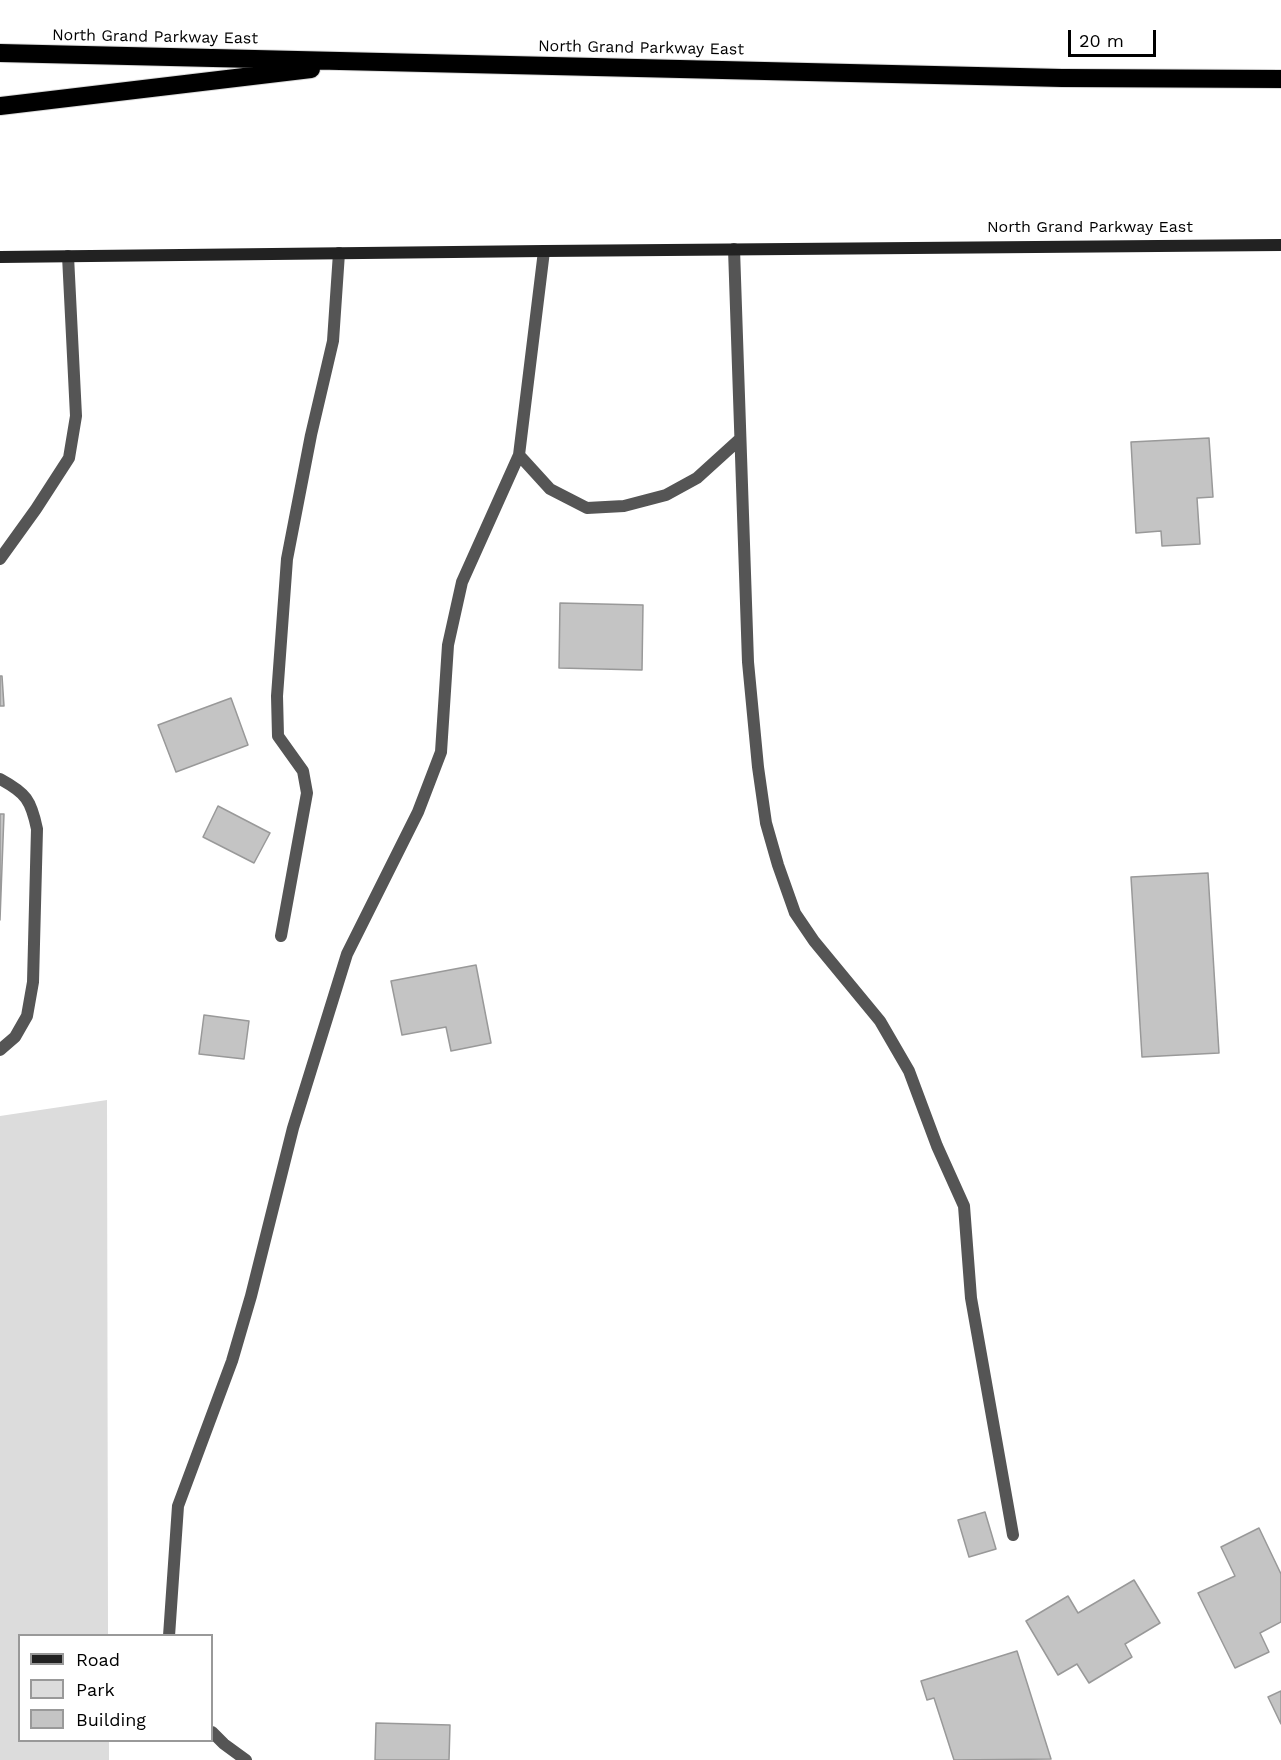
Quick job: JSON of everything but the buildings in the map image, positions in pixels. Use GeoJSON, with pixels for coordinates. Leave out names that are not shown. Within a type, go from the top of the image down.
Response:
{"type":"FeatureCollection","features":[{"type":"Feature","properties":{"kind":"highway","name":"North Grand Parkway East"},"geometry":{"type":"LineString","coordinates":[[0,53],[1062,78],[1281,79]]}},
{"type":"Feature","properties":{"kind":"highway"},"geometry":{"type":"LineString","coordinates":[[0,106],[378,61]]}},
{"type":"Feature","properties":{"kind":"main road","name":"North Grand Parkway East"},"geometry":{"type":"LineString","coordinates":[[0,257],[544,250],[1281,245]]}},
{"type":"Feature","properties":{"kind":"lane"},"geometry":{"type":"LineString","coordinates":[[734,249],[748,662],[766,823],[795,913],[814,941],[880,1021],[909,1071],[937,1146],[964,1206],[971,1298],[1013,1535]]}},
{"type":"Feature","properties":{"kind":"lane"},"geometry":{"type":"LineString","coordinates":[[169,1634],[178,1506],[231,1361],[251,1296],[293,1128],[348,954],[418,812],[441,752],[448,645],[462,582],[519,455],[544,250]]}},
{"type":"Feature","properties":{"kind":"lane"},"geometry":{"type":"LineString","coordinates":[[281,936],[307,793],[303,771],[278,735],[277,696],[287,559],[311,435],[333,341],[339,253]]}},
{"type":"Feature","properties":{"kind":"lane"},"geometry":{"type":"LineString","coordinates":[[0,558],[36,509],[69,458],[76,416],[68,256]]}},
{"type":"Feature","properties":{"kind":"lane"},"geometry":{"type":"LineString","coordinates":[[519,455],[550,489],[587,508],[624,506],[666,495],[697,478],[740,439]]}},
{"type":"Feature","properties":{"kind":"lane"},"geometry":{"type":"LineString","coordinates":[[0,779],[18,789],[32,806],[37,829],[33,982],[27,1016],[15,1037],[0,1050]]}},
{"type":"Feature","properties":{"kind":"lane"},"geometry":{"type":"LineString","coordinates":[[213,1733],[246,1760]]}},
{"type":"Feature","properties":{"kind":"green space"},"geometry":{"type":"Polygon","coordinates":[[[107,1100],[108,1634],[18,1634],[18,1742],[109,1742],[109,1760],[0,1760],[0,1116],[107,1100]]]}}]}
